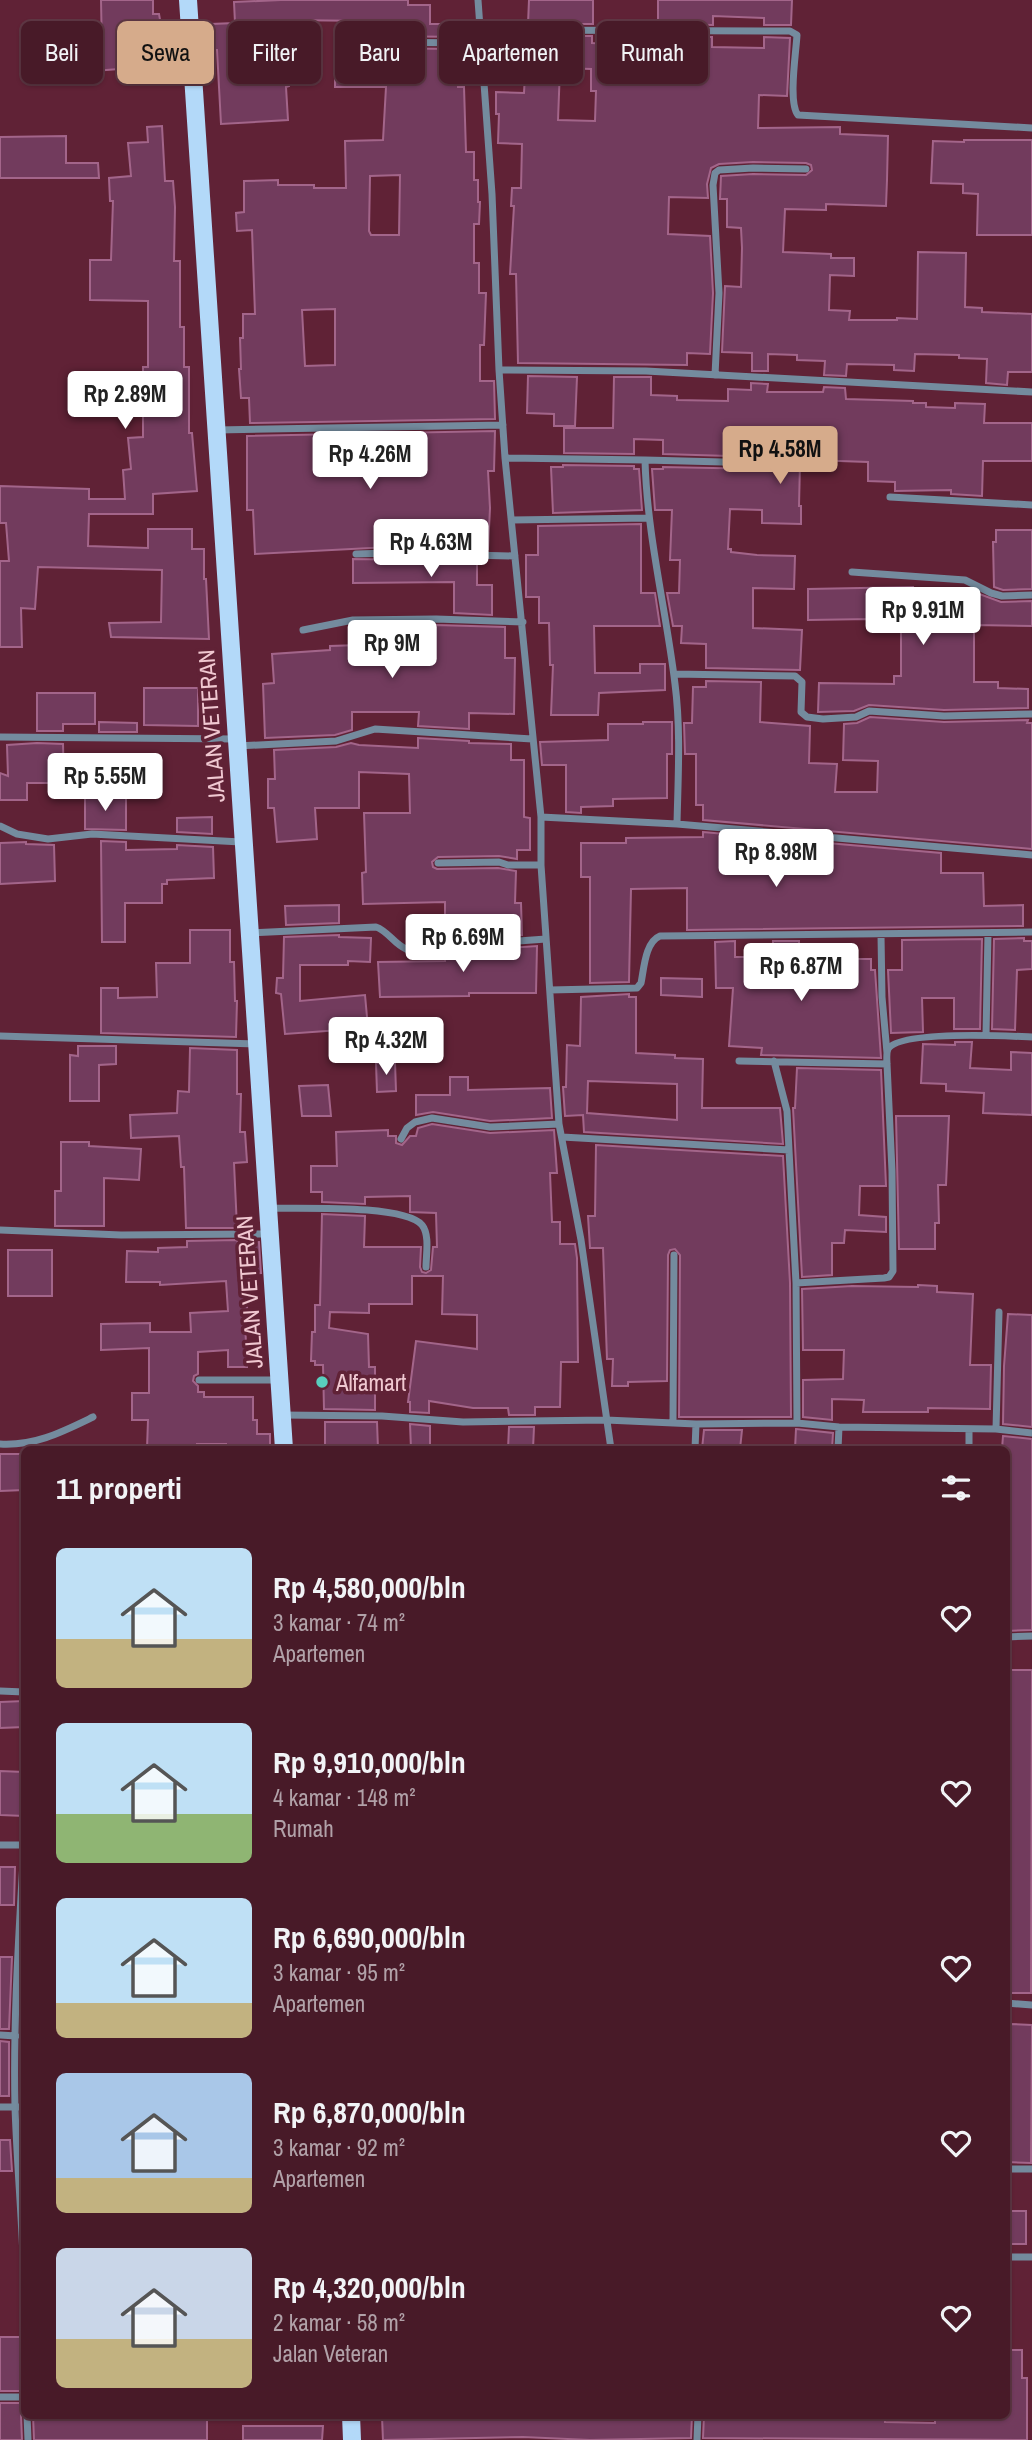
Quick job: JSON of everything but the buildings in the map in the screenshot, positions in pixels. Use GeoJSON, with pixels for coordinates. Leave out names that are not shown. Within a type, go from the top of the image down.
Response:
{"type":"FeatureCollection","features":[{"type":"Feature","properties":{"kind":"main road","name":"JALAN VETERAN"},"geometry":{"type":"LineString","coordinates":[[188,0],[284,1446]]}},
{"type":"Feature","properties":{"kind":"main road"},"geometry":{"type":"LineString","coordinates":[[351,2419],[352,2440]]}},
{"type":"Feature","properties":{"kind":"street"},"geometry":{"type":"LineString","coordinates":[[478,0],[480,21]]}},
{"type":"Feature","properties":{"kind":"street"},"geometry":{"type":"LineString","coordinates":[[583,30],[790,31],[797,35],[793,98],[794,110],[798,115],[1032,128]]}},
{"type":"Feature","properties":{"kind":"street"},"geometry":{"type":"LineString","coordinates":[[485,84],[505,458],[541,817],[541,864],[559,1124],[581,1240],[610,1446]]}},
{"type":"Feature","properties":{"kind":"street"},"geometry":{"type":"LineString","coordinates":[[715,375],[719,293],[713,185],[715,173],[719,170],[753,168],[806,169]]}},
{"type":"Feature","properties":{"kind":"street"},"geometry":{"type":"LineString","coordinates":[[499,370],[646,371],[1032,392]]}},
{"type":"Feature","properties":{"kind":"street"},"geometry":{"type":"LineString","coordinates":[[216,430],[503,425]]}},
{"type":"Feature","properties":{"kind":"street"},"geometry":{"type":"LineString","coordinates":[[505,458],[762,463]]}},
{"type":"Feature","properties":{"kind":"street"},"geometry":{"type":"LineString","coordinates":[[645,460],[649,518],[674,674],[678,738],[677,824]]}},
{"type":"Feature","properties":{"kind":"street"},"geometry":{"type":"LineString","coordinates":[[890,496],[1032,505]]}},
{"type":"Feature","properties":{"kind":"street"},"geometry":{"type":"LineString","coordinates":[[512,520],[649,518]]}},
{"type":"Feature","properties":{"kind":"street"},"geometry":{"type":"LineString","coordinates":[[356,554],[515,556]]}},
{"type":"Feature","properties":{"kind":"street"},"geometry":{"type":"LineString","coordinates":[[852,572],[965,580],[1002,596],[1032,595]]}},
{"type":"Feature","properties":{"kind":"street"},"geometry":{"type":"LineString","coordinates":[[303,629],[353,620],[523,622]]}},
{"type":"Feature","properties":{"kind":"street"},"geometry":{"type":"LineString","coordinates":[[674,674],[795,676],[802,682],[802,712],[807,717],[823,719],[856,716],[869,711],[944,716],[1032,714]]}},
{"type":"Feature","properties":{"kind":"street"},"geometry":{"type":"LineString","coordinates":[[0,737],[237,743],[336,741],[374,729],[532,739]]}},
{"type":"Feature","properties":{"kind":"street"},"geometry":{"type":"LineString","coordinates":[[541,817],[677,824],[1032,855]]}},
{"type":"Feature","properties":{"kind":"street"},"geometry":{"type":"LineString","coordinates":[[0,826],[18,834],[48,839],[92,834],[243,842]]}},
{"type":"Feature","properties":{"kind":"street"},"geometry":{"type":"LineString","coordinates":[[438,863],[541,864]]}},
{"type":"Feature","properties":{"kind":"street"},"geometry":{"type":"LineString","coordinates":[[249,933],[376,927],[406,949],[546,939]]}},
{"type":"Feature","properties":{"kind":"street"},"geometry":{"type":"LineString","coordinates":[[550,990],[637,988],[641,983],[650,944],[660,936],[1032,932]]}},
{"type":"Feature","properties":{"kind":"street"},"geometry":{"type":"LineString","coordinates":[[986,1035],[988,933]]}},
{"type":"Feature","properties":{"kind":"street"},"geometry":{"type":"LineString","coordinates":[[796,1283],[884,1278],[889,1277],[892,1271],[892,1171],[881,935]]}},
{"type":"Feature","properties":{"kind":"street"},"geometry":{"type":"LineString","coordinates":[[887,1053],[891,1046],[906,1038],[986,1035],[1032,1037]]}},
{"type":"Feature","properties":{"kind":"street"},"geometry":{"type":"LineString","coordinates":[[0,1037],[257,1044]]}},
{"type":"Feature","properties":{"kind":"street"},"geometry":{"type":"LineString","coordinates":[[738,1061],[887,1065]]}},
{"type":"Feature","properties":{"kind":"street"},"geometry":{"type":"LineString","coordinates":[[774,1061],[787,1111],[796,1283],[797,1423]]}},
{"type":"Feature","properties":{"kind":"street"},"geometry":{"type":"LineString","coordinates":[[401,1139],[407,1128],[415,1122],[432,1118],[490,1127],[559,1124]]}},
{"type":"Feature","properties":{"kind":"street"},"geometry":{"type":"LineString","coordinates":[[562,1137],[789,1150]]}},
{"type":"Feature","properties":{"kind":"street"},"geometry":{"type":"LineString","coordinates":[[268,1208],[387,1211],[410,1217],[420,1223],[426,1233],[426,1267]]}},
{"type":"Feature","properties":{"kind":"street"},"geometry":{"type":"LineString","coordinates":[[0,1230],[121,1235],[270,1234]]}},
{"type":"Feature","properties":{"kind":"street"},"geometry":{"type":"LineString","coordinates":[[673,1422],[674,1255]]}},
{"type":"Feature","properties":{"kind":"street"},"geometry":{"type":"LineString","coordinates":[[996,1429],[999,1312]]}},
{"type":"Feature","properties":{"kind":"street"},"geometry":{"type":"LineString","coordinates":[[200,1381],[279,1380]]}},
{"type":"Feature","properties":{"kind":"street"},"geometry":{"type":"LineString","coordinates":[[281,1415],[382,1416],[463,1422],[606,1420],[696,1424],[797,1423],[839,1427],[996,1429],[1032,1433]]}},
{"type":"Feature","properties":{"kind":"street"},"geometry":{"type":"LineString","coordinates":[[0,1444],[19,1445],[34,1442],[93,1418]]}},
{"type":"Feature","properties":{"kind":"street"},"geometry":{"type":"LineString","coordinates":[[695,1446],[696,1424]]}},
{"type":"Feature","properties":{"kind":"street"},"geometry":{"type":"LineString","coordinates":[[838,1446],[839,1427]]}},
{"type":"Feature","properties":{"kind":"street"},"geometry":{"type":"LineString","coordinates":[[969,1429],[969,1446]]}},
{"type":"Feature","properties":{"kind":"street"},"geometry":{"type":"LineString","coordinates":[[1010,1637],[1032,1636]]}},
{"type":"Feature","properties":{"kind":"street"},"geometry":{"type":"LineString","coordinates":[[0,1691],[21,1692]]}},
{"type":"Feature","properties":{"kind":"street"},"geometry":{"type":"LineString","coordinates":[[0,1845],[21,1845]]}},
{"type":"Feature","properties":{"kind":"street"},"geometry":{"type":"LineString","coordinates":[[21,1991],[16,2036],[15,2107],[21,2184]]}},
{"type":"Feature","properties":{"kind":"street"},"geometry":{"type":"LineString","coordinates":[[1010,2003],[1032,2004]]}},
{"type":"Feature","properties":{"kind":"street"},"geometry":{"type":"LineString","coordinates":[[0,2035],[16,2036]]}},
{"type":"Feature","properties":{"kind":"street"},"geometry":{"type":"LineString","coordinates":[[0,2107],[21,2107]]}},
{"type":"Feature","properties":{"kind":"street"},"geometry":{"type":"LineString","coordinates":[[1010,2169],[1032,2169]]}},
{"type":"Feature","properties":{"kind":"street"},"geometry":{"type":"LineString","coordinates":[[1010,2257],[1032,2257]]}},
{"type":"Feature","properties":{"kind":"street"},"geometry":{"type":"LineString","coordinates":[[0,2397],[21,2396]]}},
{"type":"Feature","properties":{"kind":"street"},"geometry":{"type":"LineString","coordinates":[[27,2419],[28,2440]]}},
{"type":"Feature","properties":{"kind":"street"},"geometry":{"type":"LineString","coordinates":[[697,2440],[698,2419]]}},
{"type":"Feature","properties":{"kind":"place","name":"Alfamart"},"geometry":{"type":"Point","coordinates":[322,1382]}}]}
